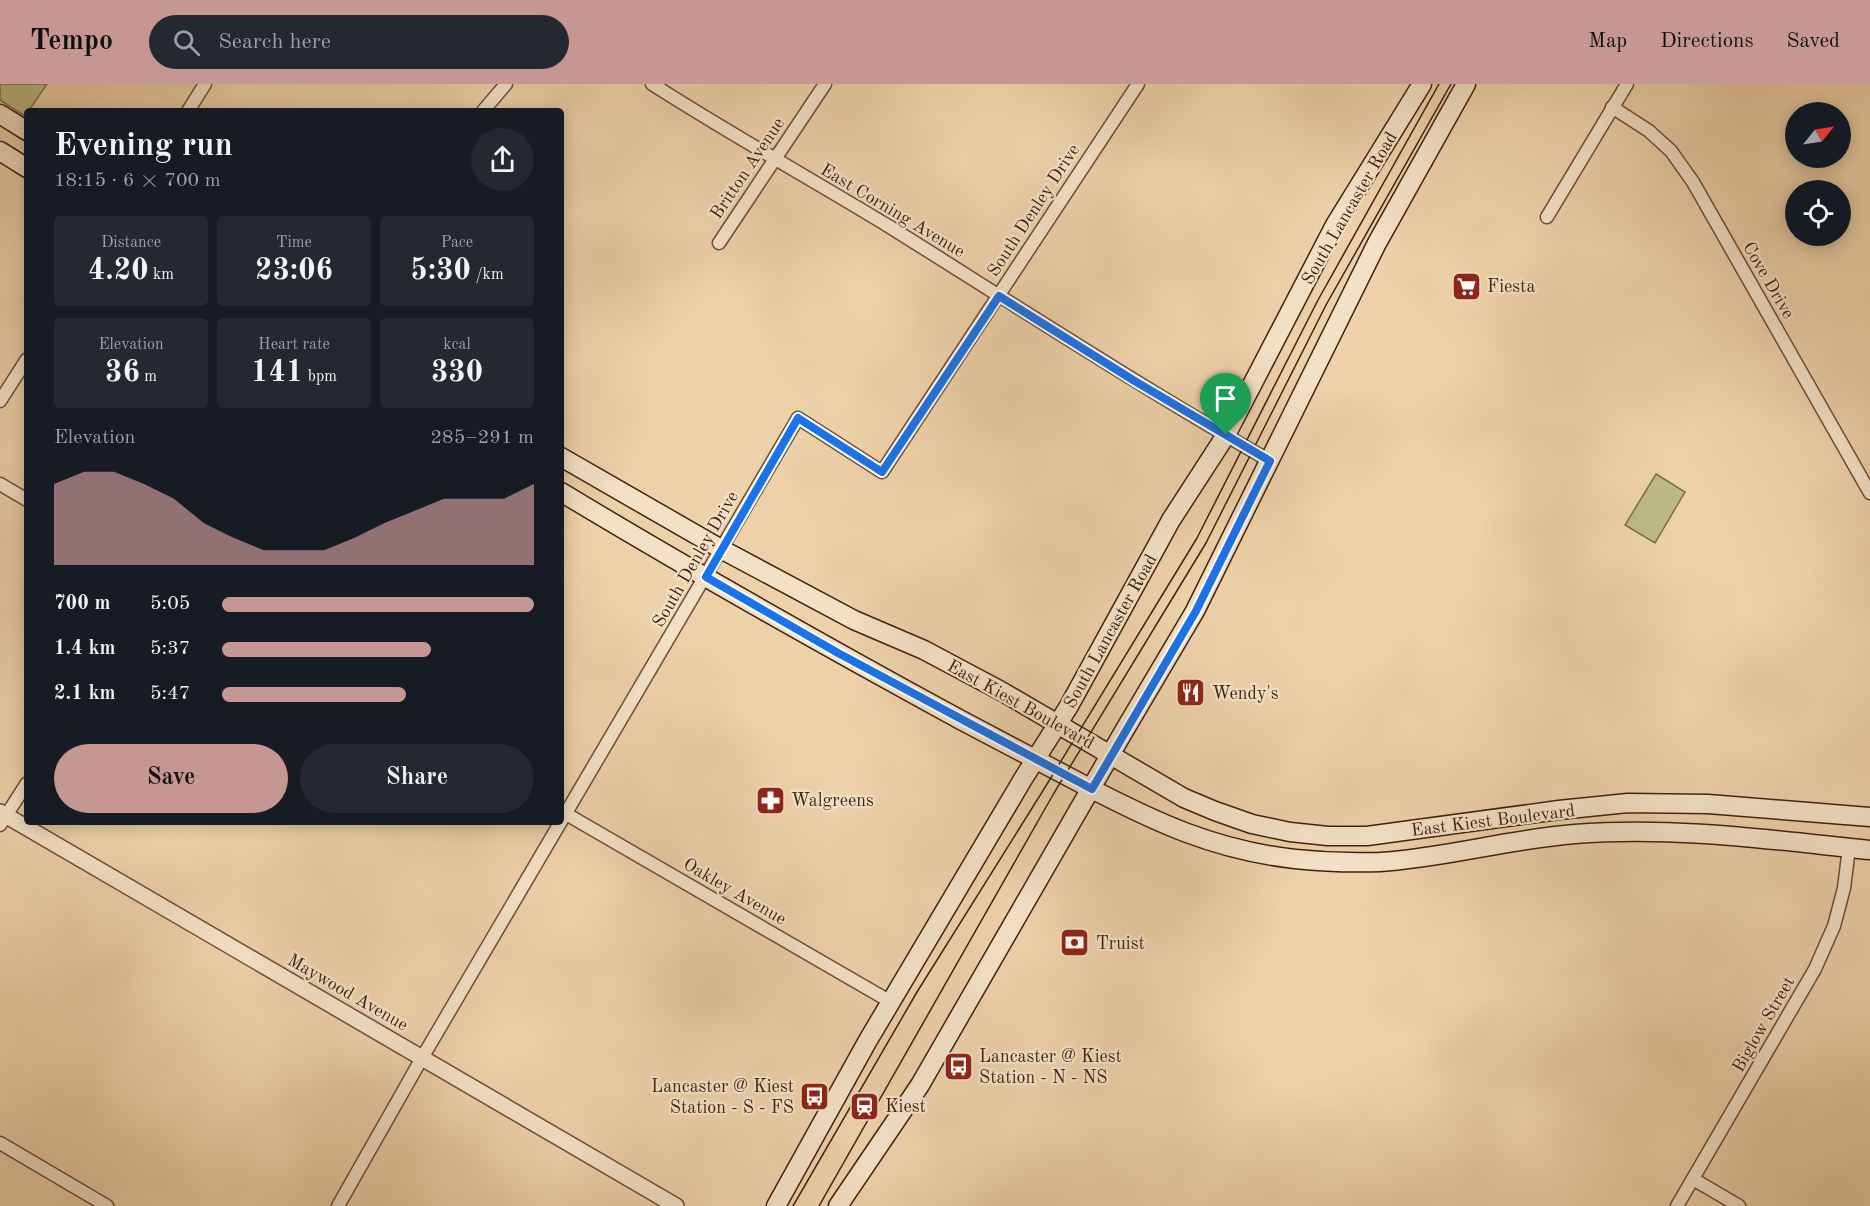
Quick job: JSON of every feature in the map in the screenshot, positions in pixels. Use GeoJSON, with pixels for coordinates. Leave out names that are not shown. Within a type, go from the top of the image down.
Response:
{"type":"FeatureCollection","features":[{"type":"Feature","properties":{"kind":"main road","name":"South Lancaster Road"},"geometry":{"type":"LineString","coordinates":[[776,1206],[891,1002],[1059,724],[1171,520],[1226,435],[1335,225],[1422,84]]}},
{"type":"Feature","properties":{"kind":"main road"},"geometry":{"type":"LineString","coordinates":[[838,1206],[920,1085],[1196,611],[1377,243],[1466,84]]}},
{"type":"Feature","properties":{"kind":"main road"},"geometry":{"type":"LineString","coordinates":[[0,114],[24,129]]}},
{"type":"Feature","properties":{"kind":"main road"},"geometry":{"type":"LineString","coordinates":[[0,151],[24,166]]}},
{"type":"Feature","properties":{"kind":"main road","name":"East Kiest Boulevard"},"geometry":{"type":"LineString","coordinates":[[564,459],[721,549],[854,620],[924,650],[1059,724],[1185,798],[1252,824],[1290,832],[1328,836],[1367,836],[1628,803],[1708,804],[1861,816]]}},
{"type":"Feature","properties":{"kind":"main road","name":"East Kiest Boulevard"},"geometry":{"type":"LineString","coordinates":[[564,494],[838,653],[1092,789],[1168,826],[1202,839],[1265,855],[1339,863],[1382,861],[1572,834],[1632,831],[1704,832],[1870,850]]}},
{"type":"Feature","properties":{"kind":"main road"},"geometry":{"type":"LineString","coordinates":[[1849,848],[1861,816]]}},
{"type":"Feature","properties":{"kind":"street"},"geometry":{"type":"LineString","coordinates":[[190,108],[206,84]]}},
{"type":"Feature","properties":{"kind":"street"},"geometry":{"type":"LineString","coordinates":[[486,108],[506,84]]}},
{"type":"Feature","properties":{"kind":"street","name":"East Corning Avenue"},"geometry":{"type":"LineString","coordinates":[[652,84],[1270,461]]}},
{"type":"Feature","properties":{"kind":"street","name":"Britton Avenue"},"geometry":{"type":"LineString","coordinates":[[719,243],[825,84]]}},
{"type":"Feature","properties":{"kind":"street","name":"South Denley Drive"},"geometry":{"type":"LineString","coordinates":[[564,812],[706,577],[798,418],[882,472],[1138,84]]}},
{"type":"Feature","properties":{"kind":"street"},"geometry":{"type":"LineString","coordinates":[[1547,217],[1627,84]]}},
{"type":"Feature","properties":{"kind":"street","name":"Cove Drive"},"geometry":{"type":"LineString","coordinates":[[1612,107],[1649,131],[1671,151],[1693,182],[1870,493]]}},
{"type":"Feature","properties":{"kind":"street"},"geometry":{"type":"LineString","coordinates":[[0,401],[24,364]]}},
{"type":"Feature","properties":{"kind":"street"},"geometry":{"type":"LineString","coordinates":[[0,484],[24,498]]}},
{"type":"Feature","properties":{"kind":"street"},"geometry":{"type":"LineString","coordinates":[[2,818],[24,787]]}},
{"type":"Feature","properties":{"kind":"street","name":"Oakley Avenue"},"geometry":{"type":"LineString","coordinates":[[564,812],[891,1002]]}},
{"type":"Feature","properties":{"kind":"street","name":"Maywood Avenue"},"geometry":{"type":"LineString","coordinates":[[2,818],[676,1206]]}},
{"type":"Feature","properties":{"kind":"street","name":"South Denley Drive"},"geometry":{"type":"LineString","coordinates":[[338,1206],[556,825]]}},
{"type":"Feature","properties":{"kind":"street","name":"Biglow Street"},"geometry":{"type":"LineString","coordinates":[[1677,1206],[1815,969],[1834,926],[1844,888],[1849,848]]}},
{"type":"Feature","properties":{"kind":"street"},"geometry":{"type":"LineString","coordinates":[[0,1143],[107,1206]]}},
{"type":"Feature","properties":{"kind":"street"},"geometry":{"type":"LineString","coordinates":[[1693,1179],[1739,1206]]}},
{"type":"Feature","properties":{"kind":"shaded area"},"geometry":{"type":"Polygon","coordinates":[[[0,84],[47,84],[30,108],[24,108],[24,115],[0,100],[0,84]]]}},
{"type":"Feature","properties":{"kind":"shaded area"},"geometry":{"type":"Polygon","coordinates":[[[1656,474],[1685,492],[1655,543],[1625,525],[1656,474]]]}},
{"type":"Feature","properties":{"kind":"tram line"},"geometry":{"type":"LineString","coordinates":[[793,1206],[917,992],[1197,538],[1318,300],[1439,84]]}},
{"type":"Feature","properties":{"kind":"tram line"},"geometry":{"type":"LineString","coordinates":[[819,1206],[1054,793],[1206,543],[1326,305],[1451,84]]}},
{"type":"Feature","properties":{"kind":"place","name":"Fiesta"},"geometry":{"type":"Point","coordinates":[1466,286]}},
{"type":"Feature","properties":{"kind":"place","name":"Wendy's"},"geometry":{"type":"Point","coordinates":[1191,693]}},
{"type":"Feature","properties":{"kind":"place","name":"Walgreens"},"geometry":{"type":"Point","coordinates":[770,800]}},
{"type":"Feature","properties":{"kind":"place","name":"Truist"},"geometry":{"type":"Point","coordinates":[1075,943]}},
{"type":"Feature","properties":{"kind":"place","name":"Lancaster @ Kiest Station - N - NS"},"geometry":{"type":"Point","coordinates":[958,1066]}},
{"type":"Feature","properties":{"kind":"place","name":"Lancaster @ Kiest Station - S - FS"},"geometry":{"type":"Point","coordinates":[815,1096]}},
{"type":"Feature","properties":{"kind":"place","name":"Kiest"},"geometry":{"type":"Point","coordinates":[864,1106]}},
{"type":"Feature","properties":{"kind":"route"},"geometry":{"type":"LineString","coordinates":[[999,296],[1226,435],[1270,461],[1196,611],[1092,789],[838,653],[706,577],[798,418],[882,472],[999,296]]}}]}
